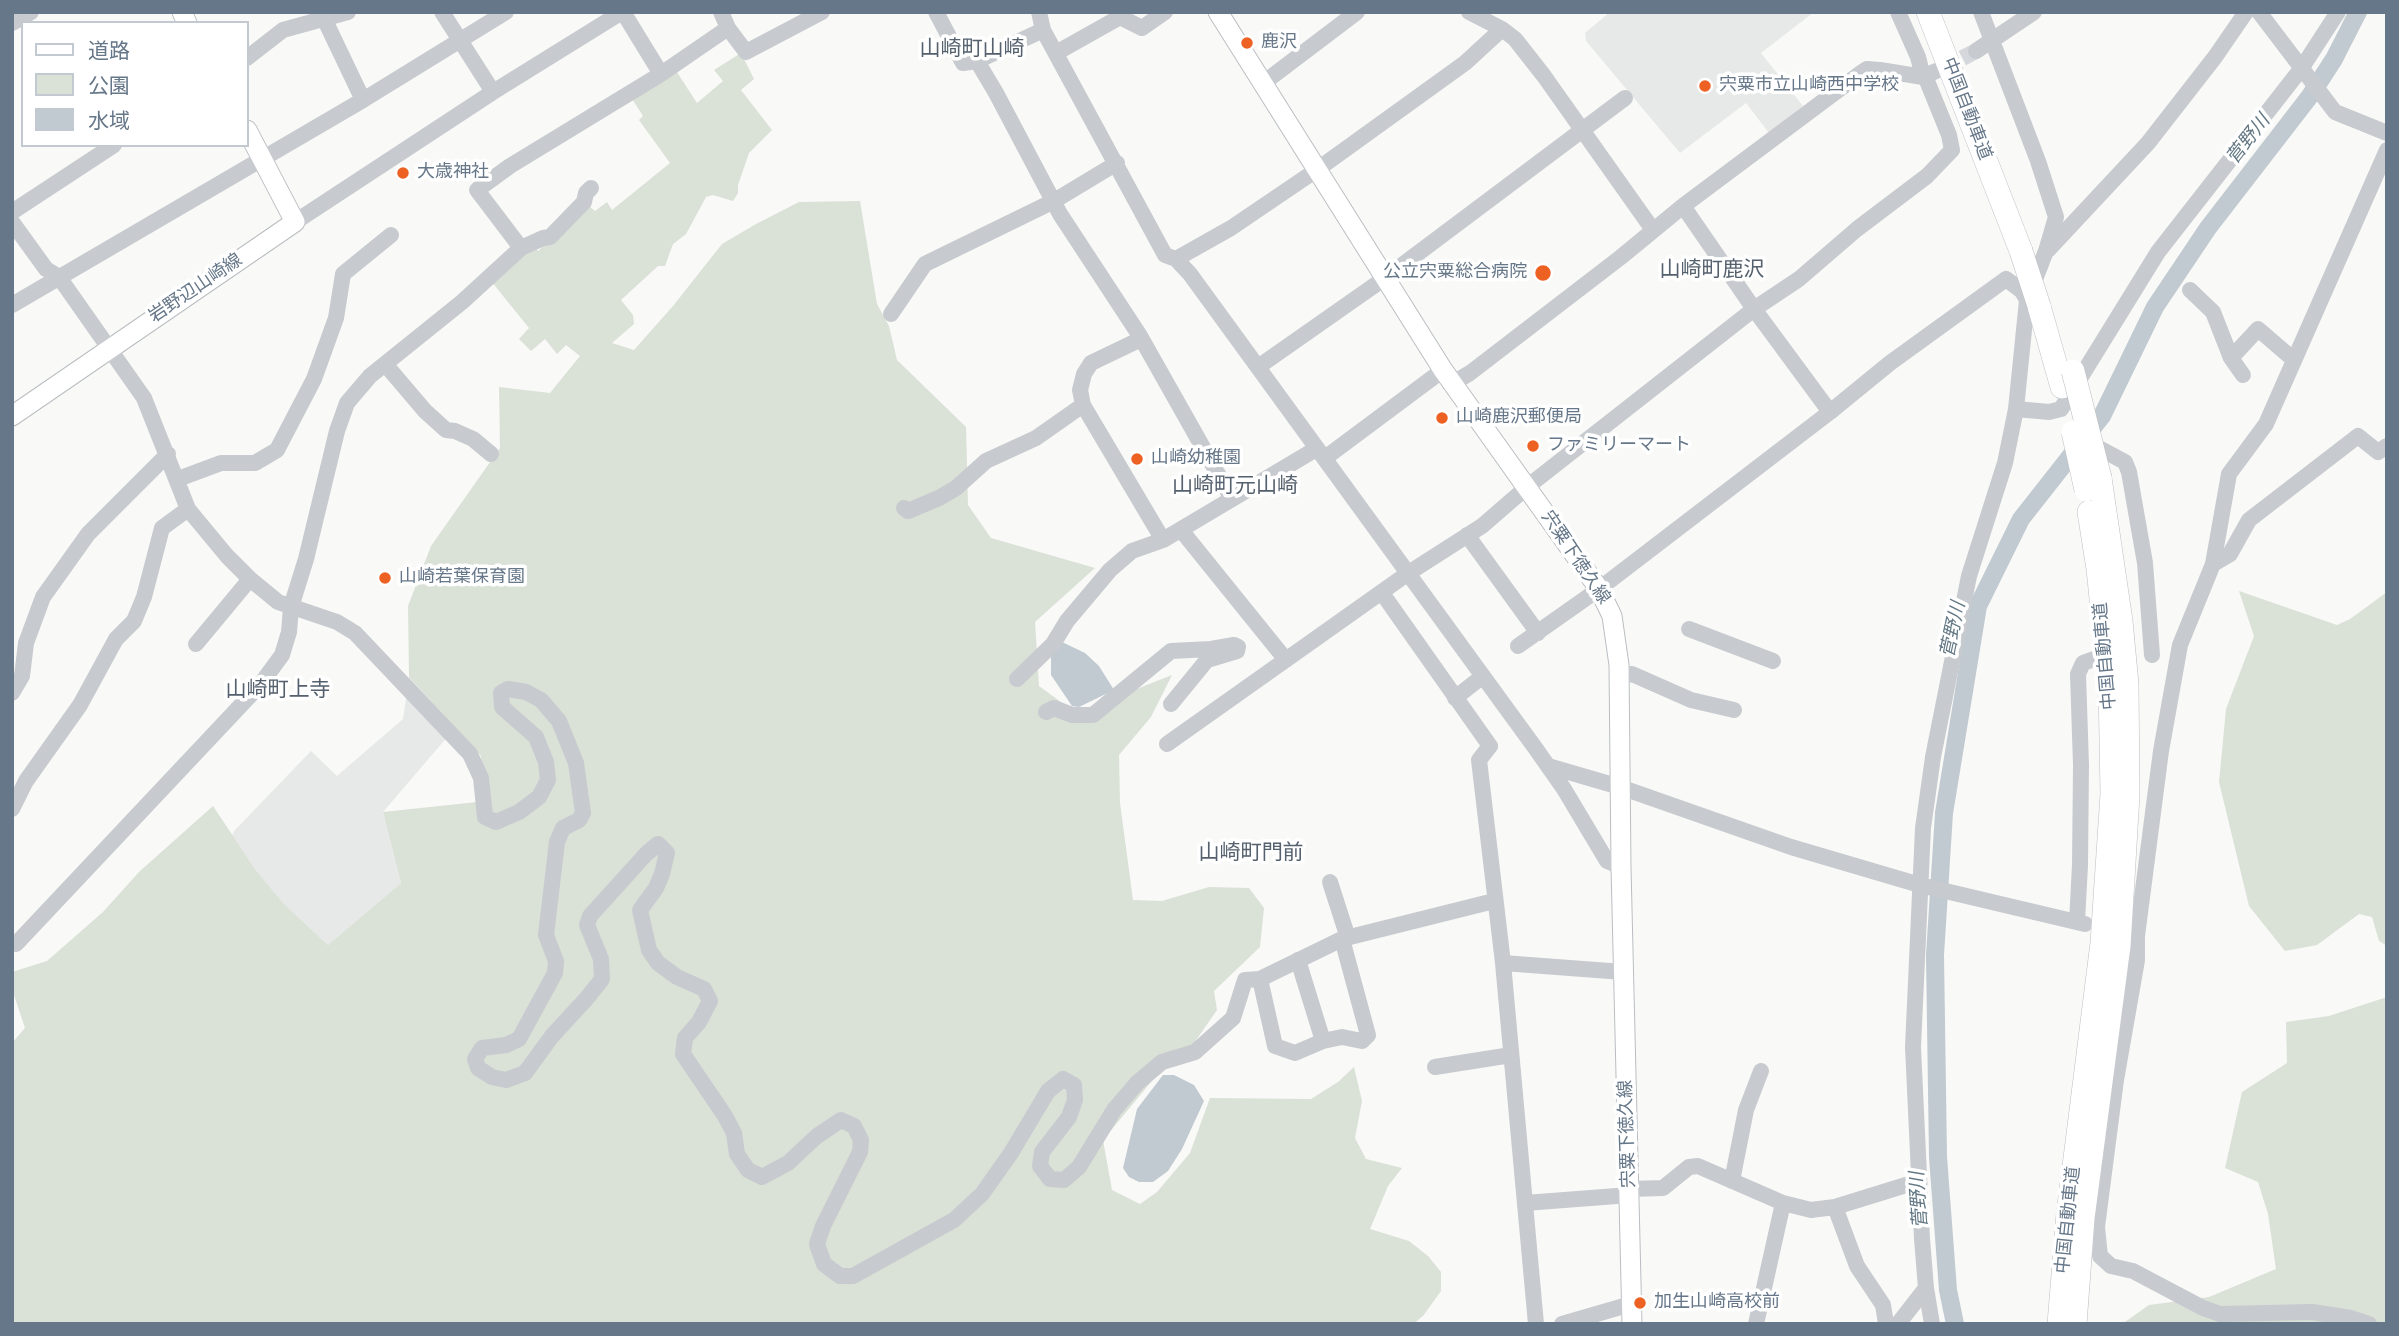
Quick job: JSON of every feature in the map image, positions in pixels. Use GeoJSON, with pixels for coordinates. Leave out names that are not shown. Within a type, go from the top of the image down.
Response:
{"type":"FeatureCollection","features":[{"type":"Feature","properties":{"kind":"highway","name":"中国自動車道"},"geometry":{"type":"LineString","coordinates":[[1928,12],[2033,248]]}},
{"type":"Feature","properties":{"kind":"highway","name":"中国自動車道"},"geometry":{"type":"LineString","coordinates":[[1945,12],[2033,248],[2039,300],[2067,379],[2093,484],[2121,621],[2127,696],[2128,794],[2119,946],[2083,1218],[2075,1324]]}},
{"type":"Feature","properties":{"kind":"highway","name":"中国自動車道"},"geometry":{"type":"LineString","coordinates":[[2059,1324],[2068,1214],[2102,943],[2112,794],[2109,673],[2098,569],[2093,484]]}},
{"type":"Feature","properties":{"kind":"main road","name":"宍粟下徳久線"},"geometry":{"type":"LineString","coordinates":[[1218,12],[1448,376],[1599,589],[1606,600],[1616,630],[1632,1324]]}},
{"type":"Feature","properties":{"kind":"main road"},"geometry":{"type":"LineString","coordinates":[[248,132],[295,222]]}},
{"type":"Feature","properties":{"kind":"main road","name":"岩野辺山崎線"},"geometry":{"type":"LineString","coordinates":[[12,416],[295,222]]}},
{"type":"Feature","properties":{"kind":"street"},"geometry":{"type":"LineString","coordinates":[[12,23],[31,12]]}},
{"type":"Feature","properties":{"kind":"street"},"geometry":{"type":"LineString","coordinates":[[248,57],[284,30],[322,15],[348,12]]}},
{"type":"Feature","properties":{"kind":"street"},"geometry":{"type":"LineString","coordinates":[[442,12],[493,92]]}},
{"type":"Feature","properties":{"kind":"street"},"geometry":{"type":"LineString","coordinates":[[12,304],[363,100],[506,12]]}},
{"type":"Feature","properties":{"kind":"street"},"geometry":{"type":"LineString","coordinates":[[295,222],[493,92],[622,12],[661,74]]}},
{"type":"Feature","properties":{"kind":"street"},"geometry":{"type":"LineString","coordinates":[[722,12],[728,28],[746,52],[821,12]]}},
{"type":"Feature","properties":{"kind":"street"},"geometry":{"type":"LineString","coordinates":[[936,12],[962,63],[977,61],[1043,30]]}},
{"type":"Feature","properties":{"kind":"street"},"geometry":{"type":"LineString","coordinates":[[1039,12],[1043,30],[1165,255],[1176,259],[1190,274],[1548,766],[1607,861],[1620,867]]}},
{"type":"Feature","properties":{"kind":"street"},"geometry":{"type":"LineString","coordinates":[[1056,52],[1120,17],[1142,28],[1165,12]]}},
{"type":"Feature","properties":{"kind":"street"},"geometry":{"type":"LineString","coordinates":[[1262,84],[1357,12]]}},
{"type":"Feature","properties":{"kind":"street"},"geometry":{"type":"LineString","coordinates":[[1469,12],[1515,39],[1653,230]]}},
{"type":"Feature","properties":{"kind":"street"},"geometry":{"type":"LineString","coordinates":[[1167,744],[1407,574],[1482,526],[1527,487],[1754,309],[1799,279],[1857,229],[1927,176],[1952,150],[1928,74],[1898,12]]}},
{"type":"Feature","properties":{"kind":"street"},"geometry":{"type":"LineString","coordinates":[[1981,12],[2056,217],[2033,248]]}},
{"type":"Feature","properties":{"kind":"street"},"geometry":{"type":"LineString","coordinates":[[1976,51],[2034,12]]}},
{"type":"Feature","properties":{"kind":"street"},"geometry":{"type":"LineString","coordinates":[[2033,248],[2148,143],[2246,12]]}},
{"type":"Feature","properties":{"kind":"street"},"geometry":{"type":"LineString","coordinates":[[2259,12],[2335,112],[2387,133]]}},
{"type":"Feature","properties":{"kind":"street"},"geometry":{"type":"LineString","coordinates":[[2015,409],[2049,412],[2061,409],[2158,252],[2301,69],[2338,12]]}},
{"type":"Feature","properties":{"kind":"street"},"geometry":{"type":"LineString","coordinates":[[322,15],[363,100]]}},
{"type":"Feature","properties":{"kind":"street"},"geometry":{"type":"LineString","coordinates":[[521,248],[477,190],[510,166],[661,74],[728,28]]}},
{"type":"Feature","properties":{"kind":"street"},"geometry":{"type":"LineString","coordinates":[[1176,259],[1231,228],[1318,169],[1465,63],[1502,29]]}},
{"type":"Feature","properties":{"kind":"street"},"geometry":{"type":"LineString","coordinates":[[977,61],[1060,214],[1141,340],[1232,499]]}},
{"type":"Feature","properties":{"kind":"street"},"geometry":{"type":"LineString","coordinates":[[1017,680],[1053,644],[1067,621],[1110,569],[1132,551],[1163,540],[1232,499],[1320,453],[1543,317],[1683,206],[1867,69],[1928,74]]}},
{"type":"Feature","properties":{"kind":"street"},"geometry":{"type":"LineString","coordinates":[[1258,367],[1385,278],[1625,98]]}},
{"type":"Feature","properties":{"kind":"street"},"geometry":{"type":"LineString","coordinates":[[12,212],[111,147]]}},
{"type":"Feature","properties":{"kind":"street"},"geometry":{"type":"LineString","coordinates":[[2369,1324],[2351,1318],[2312,1312],[2220,1314],[2203,1308],[2133,1271],[2111,1266],[2100,1256],[2097,1227],[2116,1080],[2137,960],[2132,934],[2179,646],[2213,564],[2229,474],[2266,424],[2387,150]]}},
{"type":"Feature","properties":{"kind":"street"},"geometry":{"type":"LineString","coordinates":[[891,314],[926,264],[1054,201],[1117,163]]}},
{"type":"Feature","properties":{"kind":"street"},"geometry":{"type":"LineString","coordinates":[[16,944],[260,685],[282,655],[289,632],[291,607],[306,559],[337,431],[347,403],[370,376],[462,302],[521,248],[542,237],[550,237],[584,202],[586,193],[591,188]]}},
{"type":"Feature","properties":{"kind":"street"},"geometry":{"type":"LineString","coordinates":[[1683,206],[1830,412]]}},
{"type":"Feature","properties":{"kind":"street"},"geometry":{"type":"LineString","coordinates":[[12,222],[46,269],[59,277],[144,398],[188,509],[227,556],[278,602],[337,622],[355,633],[470,754],[481,778],[485,817],[496,822],[519,812],[539,797],[548,780],[546,762],[536,737],[502,707],[501,693],[508,689],[526,692],[541,700],[559,721],[576,763],[583,813],[579,820],[563,828],[557,842],[546,935],[556,961],[555,973],[519,1039],[506,1045],[482,1048],[475,1059],[478,1068],[492,1077],[506,1080],[525,1073],[552,1036],[587,998],[602,979],[601,959],[587,925],[590,916],[658,844],[667,853],[662,874],[656,888],[640,910],[649,950],[658,962],[677,977],[704,989],[710,1001],[699,1022],[685,1038],[683,1054],[725,1116],[734,1133],[737,1153],[748,1170],[762,1177],[788,1163],[817,1136],[841,1120],[854,1126],[861,1140],[860,1152],[823,1226],[817,1244],[824,1264],[840,1276],[853,1276],[954,1220],[982,1194],[1048,1091],[1063,1079],[1074,1085],[1075,1100],[1069,1116],[1042,1152],[1040,1166],[1050,1179],[1064,1180],[1079,1167],[1114,1110],[1137,1083],[1162,1062],[1195,1052],[1233,1018],[1245,980],[1260,979],[1345,939],[1494,901]]}},
{"type":"Feature","properties":{"kind":"street"},"geometry":{"type":"LineString","coordinates":[[178,479],[221,463],[255,463],[277,450],[314,380],[336,318],[343,274],[391,235]]}},
{"type":"Feature","properties":{"kind":"street"},"geometry":{"type":"LineString","coordinates":[[1518,646],[1599,589],[1890,363],[2006,279],[2039,300],[2005,463],[1969,576],[1940,718],[1923,828],[1913,1048],[1926,1288],[1932,1324]]}},
{"type":"Feature","properties":{"kind":"street"},"geometry":{"type":"LineString","coordinates":[[2190,290],[2213,312],[2231,358],[2243,375]]}},
{"type":"Feature","properties":{"kind":"street"},"geometry":{"type":"LineString","coordinates":[[2231,358],[2258,329],[2294,360]]}},
{"type":"Feature","properties":{"kind":"street"},"geometry":{"type":"LineString","coordinates":[[1141,340],[1091,363],[1084,374],[1080,390],[1083,405],[1163,540]]}},
{"type":"Feature","properties":{"kind":"street"},"geometry":{"type":"LineString","coordinates":[[385,364],[425,411],[446,430],[473,439],[491,454]]}},
{"type":"Feature","properties":{"kind":"street"},"geometry":{"type":"LineString","coordinates":[[904,508],[908,511],[939,498],[956,488],[986,461],[1036,438],[1083,405]]}},
{"type":"Feature","properties":{"kind":"street"},"geometry":{"type":"LineString","coordinates":[[2213,564],[2230,554],[2249,520],[2358,436],[2378,452],[2387,446]]}},
{"type":"Feature","properties":{"kind":"street"},"geometry":{"type":"LineString","coordinates":[[2098,447],[2124,462],[2129,472],[2145,563],[2145,655],[2176,659]]}},
{"type":"Feature","properties":{"kind":"street"},"geometry":{"type":"LineString","coordinates":[[12,694],[22,677],[26,643],[43,597],[88,534],[168,454]]}},
{"type":"Feature","properties":{"kind":"street"},"geometry":{"type":"LineString","coordinates":[[12,810],[26,781],[80,705],[116,639],[134,621],[144,597],[163,528],[188,509]]}},
{"type":"Feature","properties":{"kind":"street"},"geometry":{"type":"LineString","coordinates":[[1181,530],[1286,660]]}},
{"type":"Feature","properties":{"kind":"street"},"geometry":{"type":"LineString","coordinates":[[1467,535],[1538,633]]}},
{"type":"Feature","properties":{"kind":"street"},"geometry":{"type":"LineString","coordinates":[[196,644],[250,579]]}},
{"type":"Feature","properties":{"kind":"street"},"geometry":{"type":"LineString","coordinates":[[1382,593],[1490,746],[1479,760],[1503,963],[1536,1324]]}},
{"type":"Feature","properties":{"kind":"street"},"geometry":{"type":"LineString","coordinates":[[1689,629],[1773,661]]}},
{"type":"Feature","properties":{"kind":"street"},"geometry":{"type":"LineString","coordinates":[[1046,712],[1059,708],[1072,715],[1093,715],[1171,651],[1234,645],[1238,647],[1237,651],[1207,660],[1171,704]]}},
{"type":"Feature","properties":{"kind":"street"},"geometry":{"type":"LineString","coordinates":[[1548,766],[1620,787],[1791,847],[1920,885],[2081,923],[2078,674],[2083,663],[2094,659]]}},
{"type":"Feature","properties":{"kind":"street"},"geometry":{"type":"LineString","coordinates":[[1619,676],[1632,674],[1691,700],[1734,710]]}},
{"type":"Feature","properties":{"kind":"street"},"geometry":{"type":"LineString","coordinates":[[1455,698],[1483,676]]}},
{"type":"Feature","properties":{"kind":"street"},"geometry":{"type":"LineString","coordinates":[[1260,979],[1275,1046],[1295,1053],[1323,1041],[1342,1037],[1362,1041],[1368,1035],[1330,882]]}},
{"type":"Feature","properties":{"kind":"street"},"geometry":{"type":"LineString","coordinates":[[1298,960],[1323,1041]]}},
{"type":"Feature","properties":{"kind":"street"},"geometry":{"type":"LineString","coordinates":[[1503,963],[1623,972]]}},
{"type":"Feature","properties":{"kind":"street"},"geometry":{"type":"LineString","coordinates":[[1435,1067],[1511,1055]]}},
{"type":"Feature","properties":{"kind":"street"},"geometry":{"type":"LineString","coordinates":[[1732,1181],[1746,1110],[1760,1071]]}},
{"type":"Feature","properties":{"kind":"street"},"geometry":{"type":"LineString","coordinates":[[1525,1203],[1664,1188],[1689,1167],[1698,1166],[1783,1203],[1811,1210],[1835,1207],[1919,1181]]}},
{"type":"Feature","properties":{"kind":"street"},"geometry":{"type":"LineString","coordinates":[[1756,1324],[1783,1203]]}},
{"type":"Feature","properties":{"kind":"street"},"geometry":{"type":"LineString","coordinates":[[1835,1207],[1857,1266],[1883,1305],[1886,1324]]}},
{"type":"Feature","properties":{"kind":"street"},"geometry":{"type":"LineString","coordinates":[[1898,1324],[1926,1288]]}},
{"type":"Feature","properties":{"kind":"street"},"geometry":{"type":"LineString","coordinates":[[1562,1324],[1631,1304]]}},
{"type":"Feature","properties":{"kind":"shaded area","name":"宍粟市立山崎西中学校"},"geometry":{"type":"Polygon","coordinates":[[[1610,12],[1814,12],[1761,53],[1803,106],[1769,133],[1746,103],[1680,153],[1586,41],[1585,33],[1610,12]]]}},
{"type":"Feature","properties":{"kind":"shaded area"},"geometry":{"type":"Polygon","coordinates":[[[409,677],[455,728],[383,812],[401,883],[328,945],[284,904],[232,835],[311,751],[337,776],[403,719],[409,677]]]}},
{"type":"Feature","properties":{"kind":"green space"},"geometry":{"type":"Polygon","coordinates":[[[741,53],[754,79],[741,90],[772,130],[749,153],[738,185],[738,193],[733,201],[713,195],[706,197],[686,234],[673,244],[665,266],[658,266],[621,300],[633,315],[634,324],[612,343],[634,350],[722,244],[756,224],[799,202],[860,201],[877,304],[889,326],[897,360],[966,427],[968,505],[991,538],[1095,568],[1035,622],[1039,686],[1076,713],[1172,675],[1151,717],[1119,755],[1120,803],[1133,900],[1162,901],[1209,887],[1249,888],[1264,908],[1260,947],[1214,991],[1217,1010],[1183,1059],[1168,1056],[1151,1082],[1103,1140],[1112,1190],[1140,1204],[1157,1192],[1190,1153],[1210,1098],[1311,1099],[1338,1082],[1354,1067],[1362,1101],[1355,1138],[1366,1159],[1402,1168],[1388,1186],[1370,1229],[1409,1241],[1428,1256],[1441,1272],[1441,1291],[1423,1316],[1413,1324],[12,1324],[12,1043],[25,1028],[12,989],[12,972],[47,961],[103,912],[139,872],[213,806],[255,869],[284,904],[328,945],[401,883],[383,812],[477,802],[481,756],[409,677],[408,606],[431,546],[500,448],[499,387],[550,393],[580,356],[566,345],[557,354],[545,339],[531,351],[519,339],[529,328],[491,281],[532,244],[538,251],[588,205],[595,211],[607,202],[612,210],[670,163],[639,120],[643,116],[627,91],[671,63],[697,103],[723,81],[714,70],[741,53]]]}},
{"type":"Feature","properties":{"kind":"green space"},"geometry":{"type":"Polygon","coordinates":[[[2239,591],[2337,625],[2350,619],[2387,592],[2387,946],[2379,941],[2372,917],[2359,914],[2317,945],[2285,951],[2249,906],[2219,782],[2226,709],[2254,636],[2239,591]]]}},
{"type":"Feature","properties":{"kind":"green space"},"geometry":{"type":"Polygon","coordinates":[[[2387,997],[2387,1324],[2122,1324],[2149,1305],[2209,1297],[2276,1269],[2268,1214],[2258,1182],[2225,1168],[2242,1092],[2287,1063],[2286,1022],[2329,1016],[2387,997]]]}},
{"type":"Feature","properties":{"kind":"water"},"geometry":{"type":"Polygon","coordinates":[[[1060,641],[1085,653],[1099,666],[1114,690],[1079,707],[1072,706],[1051,675],[1051,656],[1060,641]]]}},
{"type":"Feature","properties":{"kind":"water"},"geometry":{"type":"Polygon","coordinates":[[[1163,1075],[1174,1075],[1194,1085],[1204,1101],[1182,1149],[1168,1171],[1153,1182],[1139,1182],[1129,1177],[1123,1168],[1137,1109],[1163,1075]]]}},
{"type":"Feature","properties":{"kind":"waterway","name":"菅野川"},"geometry":{"type":"LineString","coordinates":[[1955,1324],[1948,1290],[1938,1157],[1935,955],[1944,813],[1978,606],[2021,519],[2102,416],[2155,307],[2208,228],[2310,96],[2334,59],[2358,12]]}},
{"type":"Feature","properties":{"kind":"tunnel"},"geometry":{"type":"LineString","coordinates":[[1941,69],[1976,51]]}},
{"type":"Feature","properties":{"kind":"place","name":"鹿沢"},"geometry":{"type":"Point","coordinates":[1247,43]}},
{"type":"Feature","properties":{"kind":"place","name":"宍粟市立山崎西中学校"},"geometry":{"type":"Point","coordinates":[1705,86]}},
{"type":"Feature","properties":{"kind":"place","name":"大歳神社"},"geometry":{"type":"Point","coordinates":[403,173]}},
{"type":"Feature","properties":{"kind":"place","name":"公立宍粟総合病院"},"geometry":{"type":"Point","coordinates":[1543,273]}},
{"type":"Feature","properties":{"kind":"place","name":"山崎鹿沢郵便局"},"geometry":{"type":"Point","coordinates":[1442,418]}},
{"type":"Feature","properties":{"kind":"place","name":"ファミリーマート"},"geometry":{"type":"Point","coordinates":[1533,446]}},
{"type":"Feature","properties":{"kind":"place","name":"山崎幼稚園"},"geometry":{"type":"Point","coordinates":[1137,459]}},
{"type":"Feature","properties":{"kind":"place","name":"山崎若葉保育園"},"geometry":{"type":"Point","coordinates":[385,578]}},
{"type":"Feature","properties":{"kind":"place","name":"加生山崎高校前"},"geometry":{"type":"Point","coordinates":[1640,1303]}},
{"type":"Feature","properties":{"kind":"district","name":"山崎町山崎"},"geometry":{"type":"Point","coordinates":[972,50]}},
{"type":"Feature","properties":{"kind":"district","name":"山崎町鹿沢"},"geometry":{"type":"Point","coordinates":[1712,271]}},
{"type":"Feature","properties":{"kind":"district","name":"山崎町元山崎"},"geometry":{"type":"Point","coordinates":[1235,487]}},
{"type":"Feature","properties":{"kind":"district","name":"山崎町上寺"},"geometry":{"type":"Point","coordinates":[278,691]}},
{"type":"Feature","properties":{"kind":"district","name":"山崎町門前"},"geometry":{"type":"Point","coordinates":[1251,854]}}]}
